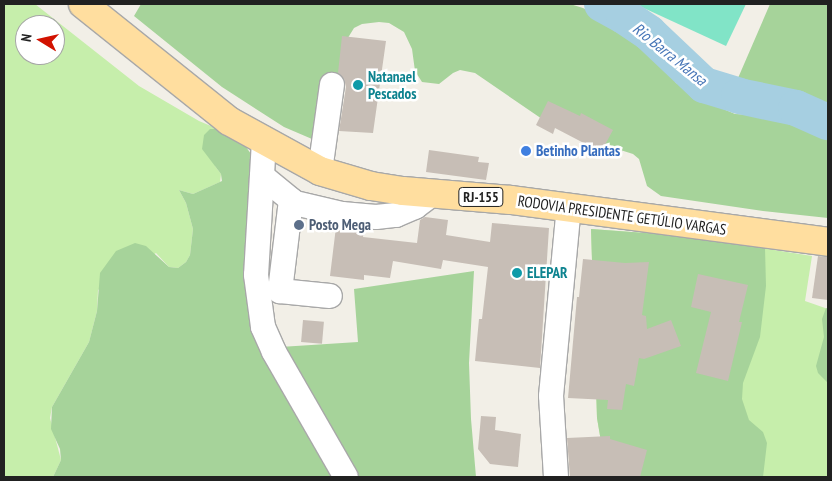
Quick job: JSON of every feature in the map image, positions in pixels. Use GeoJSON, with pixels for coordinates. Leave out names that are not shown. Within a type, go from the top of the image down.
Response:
{"type":"FeatureCollection","features":[{"type":"Feature","properties":{"kind":"main road","name":"RODOVIA PRESIDENTE GETÚLIO VARGAS"},"geometry":{"type":"LineString","coordinates":[[83,4],[229,121],[320,171],[371,186],[432,194],[511,200],[828,242]]}},
{"type":"Feature","properties":{"kind":"street"},"geometry":{"type":"LineString","coordinates":[[320,171],[332,85]]}},
{"type":"Feature","properties":{"kind":"street"},"geometry":{"type":"LineString","coordinates":[[264,141],[256,275],[263,327],[274,352],[346,477]]}},
{"type":"Feature","properties":{"kind":"street"},"geometry":{"type":"LineString","coordinates":[[262,176],[291,200],[307,208],[342,214],[376,217],[405,212],[424,202],[432,194]]}},
{"type":"Feature","properties":{"kind":"street"},"geometry":{"type":"LineString","coordinates":[[291,200],[280,291],[330,296]]}},
{"type":"Feature","properties":{"kind":"street"},"geometry":{"type":"LineString","coordinates":[[556,477],[551,396],[568,207]]}},
{"type":"Feature","properties":{"kind":"green space"},"geometry":{"type":"Polygon","coordinates":[[[4,4],[35,4],[49,15],[15,15],[15,65],[65,65],[65,28],[139,86],[199,121],[218,129],[215,166],[221,174],[220,182],[193,194],[179,190],[186,203],[193,229],[190,255],[186,262],[178,268],[169,267],[156,253],[98,290],[97,311],[89,342],[52,407],[50,418],[61,460],[53,477],[4,477],[4,4]]]}},
{"type":"Feature","properties":{"kind":"green space"},"geometry":{"type":"Polygon","coordinates":[[[141,4],[570,4],[583,8],[637,36],[656,52],[676,83],[721,108],[735,114],[793,117],[828,127],[828,218],[763,211],[661,196],[647,186],[639,159],[633,154],[592,141],[545,121],[475,73],[460,70],[439,84],[422,82],[415,71],[412,49],[404,32],[389,23],[362,24],[354,28],[346,41],[333,148],[284,127],[222,87],[134,16],[141,4]]]}},
{"type":"Feature","properties":{"kind":"green space"},"geometry":{"type":"Polygon","coordinates":[[[635,4],[746,4],[726,46],[635,4]]]}},
{"type":"Feature","properties":{"kind":"green space"},"geometry":{"type":"Polygon","coordinates":[[[770,4],[828,4],[828,114],[793,100],[735,85],[770,4]]]}},
{"type":"Feature","properties":{"kind":"green space"},"geometry":{"type":"Polygon","coordinates":[[[210,129],[218,129],[243,143],[254,158],[261,286],[280,347],[358,342],[354,289],[474,271],[469,363],[476,477],[53,477],[61,460],[60,449],[51,429],[52,407],[89,342],[97,311],[100,273],[116,251],[135,243],[146,246],[169,267],[178,268],[186,262],[190,255],[193,229],[186,203],[179,190],[193,194],[222,181],[221,174],[202,149],[204,135],[210,129]]]}},
{"type":"Feature","properties":{"kind":"green space"},"geometry":{"type":"Polygon","coordinates":[[[591,229],[686,236],[812,256],[805,301],[828,309],[828,477],[607,477],[597,418],[591,229]]]}},
{"type":"Feature","properties":{"kind":"green space"},"geometry":{"type":"Polygon","coordinates":[[[591,229],[686,236],[765,248],[766,286],[760,337],[743,383],[742,399],[749,420],[763,432],[767,443],[763,477],[607,477],[597,418],[591,229]]]}},
{"type":"Feature","properties":{"kind":"green space"},"geometry":{"type":"Polygon","coordinates":[[[826,308],[828,309],[828,383],[818,373],[816,366],[824,337],[822,319],[826,308]]]}},
{"type":"Feature","properties":{"kind":"building","name":"Natanael Pescados"},"geometry":{"type":"Polygon","coordinates":[[[342,36],[386,41],[373,133],[339,131],[346,87],[344,79],[338,73],[342,36]]]}},
{"type":"Feature","properties":{"kind":"building"},"geometry":{"type":"Polygon","coordinates":[[[548,101],[580,116],[581,113],[613,130],[601,152],[555,128],[553,134],[536,125],[548,101]]]}},
{"type":"Feature","properties":{"kind":"building"},"geometry":{"type":"Polygon","coordinates":[[[429,150],[479,157],[478,162],[489,163],[486,180],[426,172],[429,150]]]}},
{"type":"Feature","properties":{"kind":"building"},"geometry":{"type":"Polygon","coordinates":[[[425,217],[448,220],[446,235],[490,242],[492,223],[549,228],[540,368],[475,361],[479,319],[482,319],[488,267],[443,260],[441,269],[393,261],[390,278],[364,275],[364,280],[330,276],[336,227],[364,230],[363,237],[417,243],[420,220],[425,217]]]}},
{"type":"Feature","properties":{"kind":"building"},"geometry":{"type":"Polygon","coordinates":[[[818,256],[828,257],[828,300],[812,298],[818,256]]]}},
{"type":"Feature","properties":{"kind":"building"},"geometry":{"type":"Polygon","coordinates":[[[583,259],[625,263],[649,262],[642,315],[646,316],[647,329],[671,320],[681,346],[644,359],[639,358],[634,386],[626,384],[622,410],[607,409],[608,400],[568,398],[577,297],[579,297],[583,259]]]}},
{"type":"Feature","properties":{"kind":"building"},"geometry":{"type":"Polygon","coordinates":[[[698,274],[748,285],[739,322],[742,322],[728,381],[696,373],[711,312],[691,307],[698,274]]]}},
{"type":"Feature","properties":{"kind":"building"},"geometry":{"type":"Polygon","coordinates":[[[303,320],[324,322],[322,344],[301,342],[303,320]]]}},
{"type":"Feature","properties":{"kind":"building"},"geometry":{"type":"Polygon","coordinates":[[[481,416],[496,417],[495,430],[521,434],[518,467],[490,464],[478,449],[481,416]]]}},
{"type":"Feature","properties":{"kind":"building"},"geometry":{"type":"Polygon","coordinates":[[[610,436],[610,439],[647,450],[640,477],[570,477],[567,438],[610,436]]]}},
{"type":"Feature","properties":{"kind":"waterway","name":"Rio Barra Mansa"},"geometry":{"type":"LineString","coordinates":[[602,4],[649,33],[704,85],[739,96],[796,108],[828,122]]}},
{"type":"Feature","properties":{"kind":"place","name":"Natanael Pescados"},"geometry":{"type":"Point","coordinates":[358,85]}},
{"type":"Feature","properties":{"kind":"place","name":"Betinho Plantas"},"geometry":{"type":"Point","coordinates":[526,151]}},
{"type":"Feature","properties":{"kind":"place","name":"Posto Mega"},"geometry":{"type":"Point","coordinates":[299,225]}},
{"type":"Feature","properties":{"kind":"place","name":"ELEPAR"},"geometry":{"type":"Point","coordinates":[517,273]}}]}
